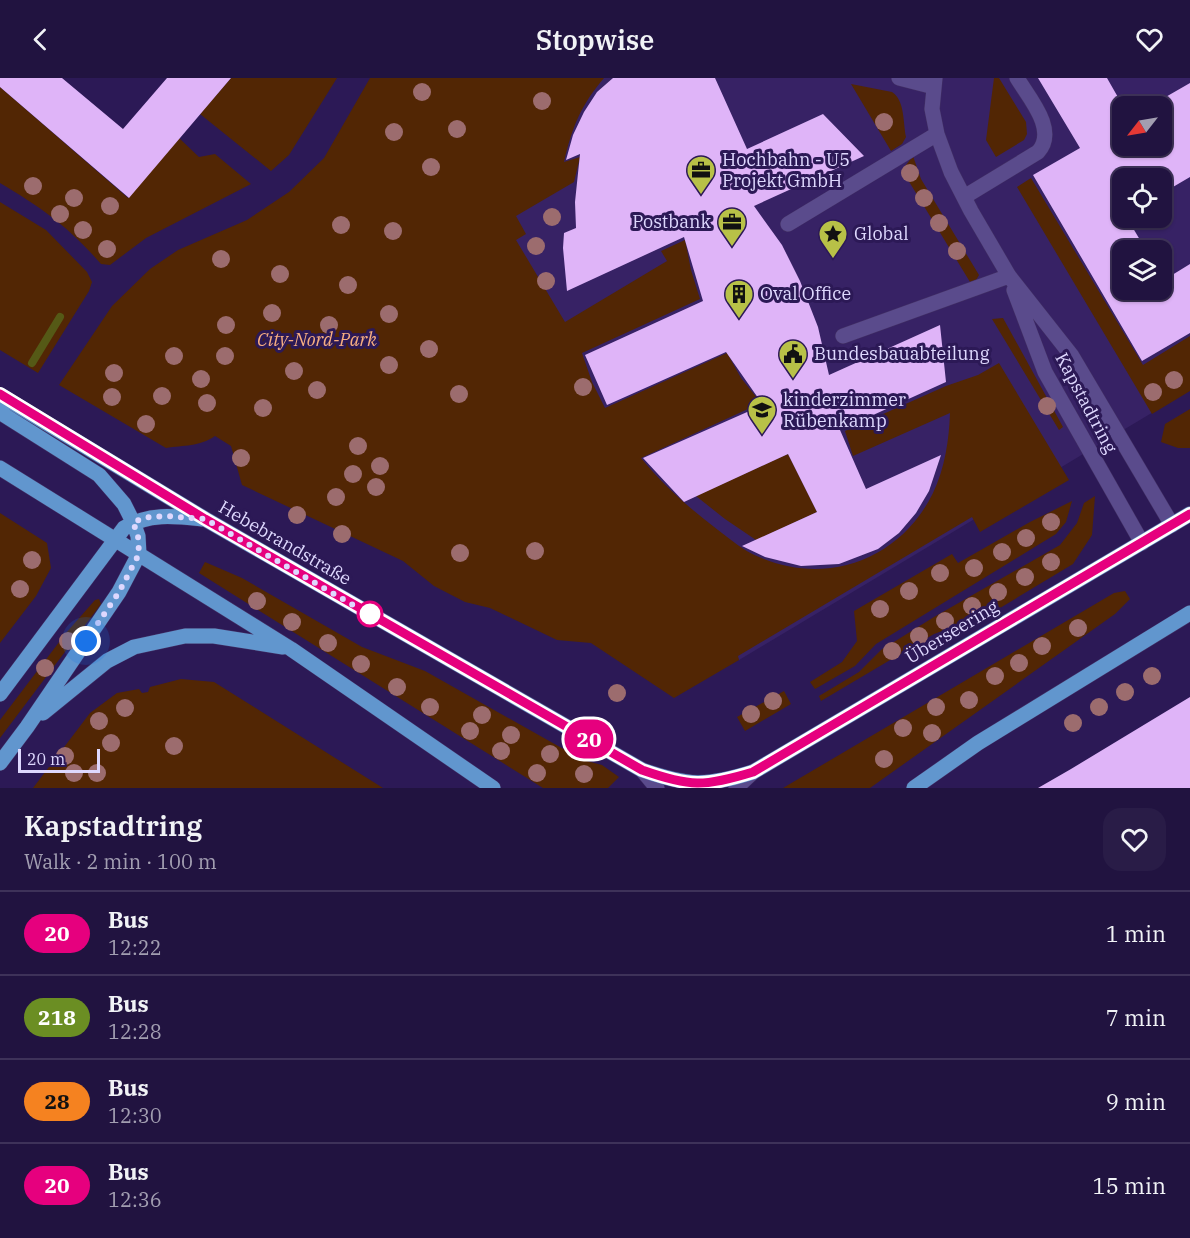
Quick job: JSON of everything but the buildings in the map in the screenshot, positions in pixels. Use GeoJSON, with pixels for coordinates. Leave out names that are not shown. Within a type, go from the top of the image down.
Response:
{"type":"FeatureCollection","features":[{"type":"Feature","properties":{"kind":"main road","name":"Hebebrandstraße"},"geometry":{"type":"LineString","coordinates":[[0,394],[205,519],[642,770],[669,779],[695,784],[723,782],[753,772]]}},
{"type":"Feature","properties":{"kind":"main road"},"geometry":{"type":"LineString","coordinates":[[0,409],[4,416],[99,475],[124,504],[138,536],[139,554],[119,592],[0,763]]}},
{"type":"Feature","properties":{"kind":"main road"},"geometry":{"type":"LineString","coordinates":[[0,468],[291,649],[493,788]]}},
{"type":"Feature","properties":{"kind":"main road","name":"Überseering"},"geometry":{"type":"LineString","coordinates":[[753,772],[1190,514]]}},
{"type":"Feature","properties":{"kind":"main road"},"geometry":{"type":"LineString","coordinates":[[0,694],[91,573],[114,538],[124,528],[133,522],[149,517],[205,519]]}},
{"type":"Feature","properties":{"kind":"main road"},"geometry":{"type":"LineString","coordinates":[[914,788],[978,743],[1188,619]]}},
{"type":"Feature","properties":{"kind":"main road"},"geometry":{"type":"LineString","coordinates":[[27,727],[92,672],[134,647],[185,636],[214,636],[291,649]]}},
{"type":"Feature","properties":{"kind":"street"},"geometry":{"type":"LineString","coordinates":[[899,78],[934,82]]}},
{"type":"Feature","properties":{"kind":"street"},"geometry":{"type":"LineString","coordinates":[[964,197],[1038,152],[1044,145],[1046,136],[1041,119],[1017,78]]}},
{"type":"Feature","properties":{"kind":"street","name":"Kapstadtring"},"geometry":{"type":"LineString","coordinates":[[934,82],[932,110],[937,134],[951,172],[964,197],[1009,276],[1072,356],[1172,525]]}},
{"type":"Feature","properties":{"kind":"street"},"geometry":{"type":"LineString","coordinates":[[788,224],[937,134]]}},
{"type":"Feature","properties":{"kind":"street"},"geometry":{"type":"LineString","coordinates":[[843,336],[1009,276]]}},
{"type":"Feature","properties":{"kind":"street","name":"Kapstadtring"},"geometry":{"type":"LineString","coordinates":[[1009,276],[1045,372],[1142,543]]}},
{"type":"Feature","properties":{"kind":"street"},"geometry":{"type":"LineString","coordinates":[[642,770],[657,788]]}},
{"type":"Feature","properties":{"kind":"street","name":"Überseering"},"geometry":{"type":"LineString","coordinates":[[736,788],[753,772]]}},
{"type":"Feature","properties":{"kind":"shaded area"},"geometry":{"type":"Polygon","coordinates":[[[587,78],[1190,78],[1190,390],[739,660],[579,386],[442,282],[476,149],[587,78]]]}},
{"type":"Feature","properties":{"kind":"green space"},"geometry":{"type":"Polygon","coordinates":[[[231,78],[337,78],[289,155],[271,171],[200,114],[231,78]]]}},
{"type":"Feature","properties":{"kind":"green space","name":"City-Nord-Park"},"geometry":{"type":"Polygon","coordinates":[[[370,78],[604,78],[583,107],[570,138],[564,162],[580,157],[574,182],[516,216],[526,234],[516,240],[565,322],[667,261],[661,251],[685,240],[700,299],[582,353],[592,382],[605,408],[727,353],[741,378],[761,403],[641,458],[687,505],[748,552],[785,566],[810,569],[836,567],[860,561],[882,550],[902,535],[919,516],[941,474],[946,454],[950,413],[853,456],[845,431],[946,386],[978,375],[999,363],[1069,480],[980,532],[972,517],[738,656],[739,660],[674,698],[591,643],[557,640],[490,608],[465,602],[434,586],[403,561],[242,485],[231,446],[215,436],[197,444],[166,448],[59,385],[112,306],[150,269],[178,250],[247,220],[289,192],[324,158],[370,78]]]}},
{"type":"Feature","properties":{"kind":"green space"},"geometry":{"type":"Polygon","coordinates":[[[994,78],[999,78],[1026,122],[1027,134],[1024,140],[996,157],[986,140],[994,78]]]}},
{"type":"Feature","properties":{"kind":"green space"},"geometry":{"type":"Polygon","coordinates":[[[851,84],[892,92],[896,96],[903,112],[906,137],[902,144],[891,151],[851,84]]]}},
{"type":"Feature","properties":{"kind":"green space"},"geometry":{"type":"Polygon","coordinates":[[[0,87],[128,198],[179,138],[199,157],[215,154],[251,184],[146,238],[110,265],[101,264],[78,239],[54,219],[0,183],[0,87]]]}},
{"type":"Feature","properties":{"kind":"green space"},"geometry":{"type":"Polygon","coordinates":[[[913,156],[921,179],[979,275],[975,282],[970,282],[902,170],[913,156]]]}},
{"type":"Feature","properties":{"kind":"green space"},"geometry":{"type":"Polygon","coordinates":[[[1031,178],[1143,365],[1190,336],[1190,391],[1152,414],[1017,187],[1031,178]]]}},
{"type":"Feature","properties":{"kind":"green space"},"geometry":{"type":"Polygon","coordinates":[[[0,202],[46,230],[87,272],[92,282],[89,291],[38,373],[0,350],[0,202]]]}},
{"type":"Feature","properties":{"kind":"green space"},"geometry":{"type":"Polygon","coordinates":[[[1003,318],[1063,427],[1059,430],[992,319],[1003,318]]]}},
{"type":"Feature","properties":{"kind":"green space"},"geometry":{"type":"Polygon","coordinates":[[[1190,409],[1190,448],[1178,448],[1161,442],[1165,424],[1190,409]]]}},
{"type":"Feature","properties":{"kind":"green space"},"geometry":{"type":"Polygon","coordinates":[[[788,454],[817,512],[756,540],[696,496],[788,454]]]}},
{"type":"Feature","properties":{"kind":"green space"},"geometry":{"type":"Polygon","coordinates":[[[1095,496],[1092,535],[1073,564],[990,614],[934,634],[821,701],[819,696],[859,672],[881,650],[1060,545],[1077,523],[1084,503],[1095,496]]]}},
{"type":"Feature","properties":{"kind":"green space"},"geometry":{"type":"Polygon","coordinates":[[[1072,501],[1066,522],[1056,534],[876,644],[855,666],[815,689],[810,682],[842,662],[857,641],[854,611],[952,554],[958,563],[1072,501]]]}},
{"type":"Feature","properties":{"kind":"green space"},"geometry":{"type":"Polygon","coordinates":[[[0,513],[47,543],[51,568],[36,596],[0,643],[0,513]]]}},
{"type":"Feature","properties":{"kind":"green space"},"geometry":{"type":"Polygon","coordinates":[[[205,562],[242,578],[362,647],[425,671],[583,760],[602,765],[619,777],[608,788],[543,788],[199,573],[205,562]]]}},
{"type":"Feature","properties":{"kind":"green space"},"geometry":{"type":"Polygon","coordinates":[[[1125,591],[1130,599],[1115,614],[870,788],[783,788],[1114,593],[1125,591]]]}},
{"type":"Feature","properties":{"kind":"green space"},"geometry":{"type":"Polygon","coordinates":[[[99,599],[101,604],[0,738],[0,720],[66,633],[95,600],[99,599]]]}},
{"type":"Feature","properties":{"kind":"green space"},"geometry":{"type":"Polygon","coordinates":[[[181,679],[214,682],[383,788],[33,788],[90,713],[117,693],[139,689],[142,693],[148,692],[150,687],[181,679]]]}},
{"type":"Feature","properties":{"kind":"green space"},"geometry":{"type":"Polygon","coordinates":[[[784,691],[791,704],[745,731],[737,717],[784,691]]]}},
{"type":"Feature","properties":{"kind":"waterway"},"geometry":{"type":"LineString","coordinates":[[32,363],[60,317]]}},
{"type":"Feature","properties":{"kind":"bus line","name":"20"},"geometry":{"type":"LineString","coordinates":[[0,394],[205,519],[642,770],[669,779],[695,784],[723,782],[753,772],[1190,514]]}},
{"type":"Feature","properties":{"kind":"place","name":"Hochbahn - U5 Projekt GmbH"},"geometry":{"type":"Point","coordinates":[701,196]}},
{"type":"Feature","properties":{"kind":"place","name":"Postbank"},"geometry":{"type":"Point","coordinates":[732,248]}},
{"type":"Feature","properties":{"kind":"place","name":"Global"},"geometry":{"type":"Point","coordinates":[833,260]}},
{"type":"Feature","properties":{"kind":"place","name":"Oval Office"},"geometry":{"type":"Point","coordinates":[739,320]}},
{"type":"Feature","properties":{"kind":"place","name":"Bundesbauabteilung"},"geometry":{"type":"Point","coordinates":[793,380]}},
{"type":"Feature","properties":{"kind":"place","name":"kinderzimmer Rübenkamp"},"geometry":{"type":"Point","coordinates":[762,436]}},
{"type":"Feature","properties":{"kind":"route"},"geometry":{"type":"LineString","coordinates":[[86,641],[119,592],[139,554],[138,536],[133,522],[149,517],[205,519],[372,616],[370,614]]}}]}
